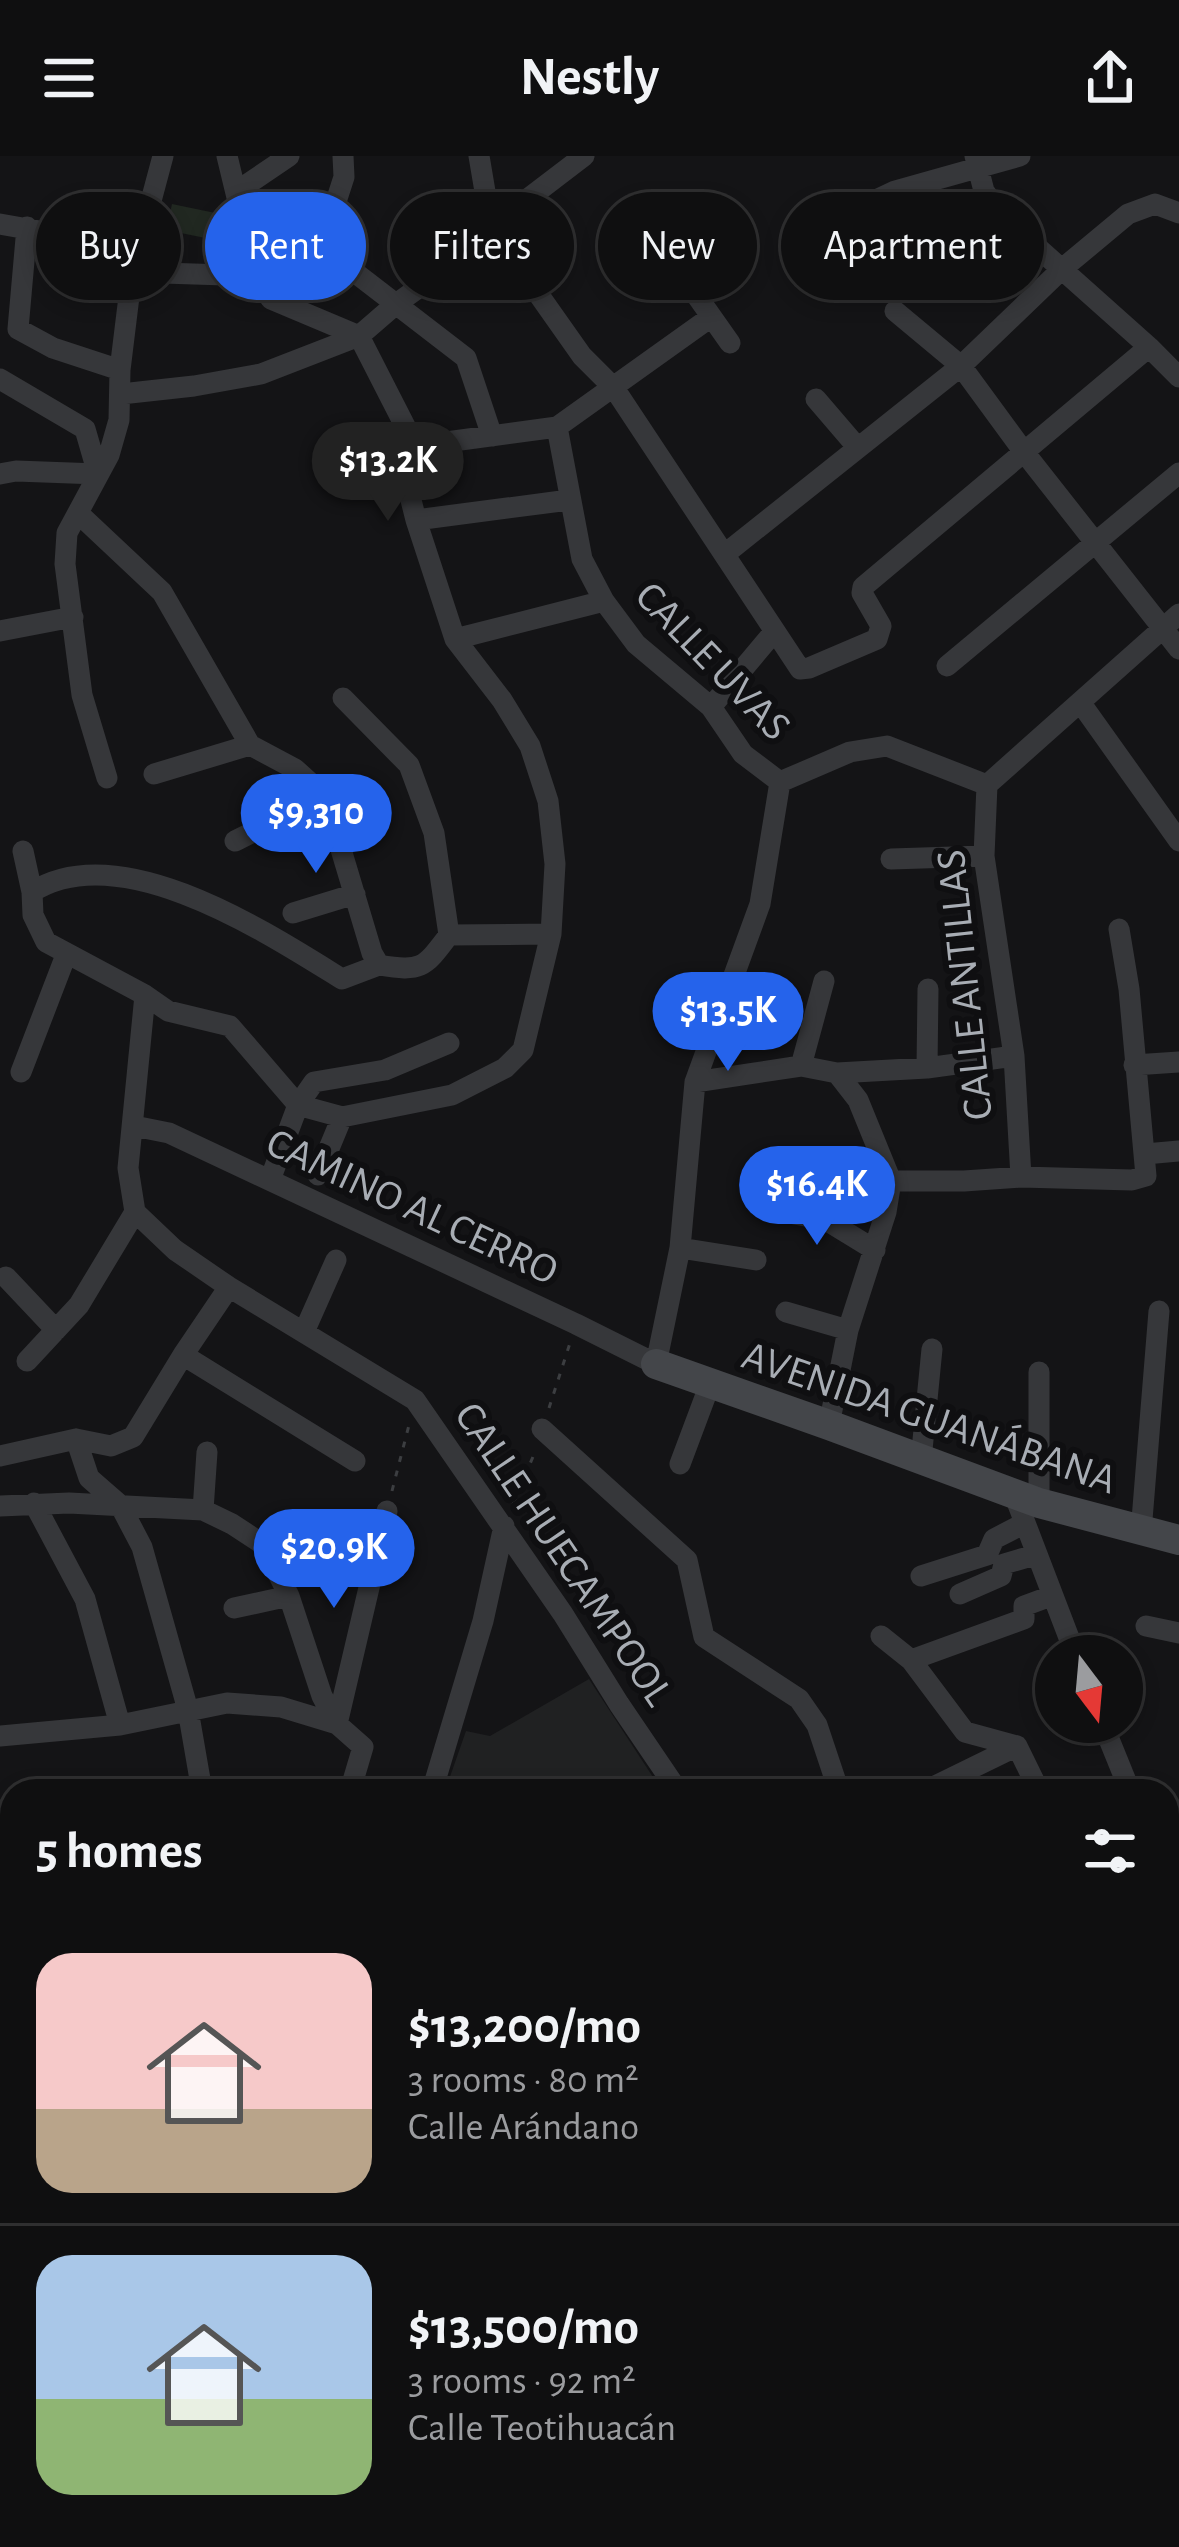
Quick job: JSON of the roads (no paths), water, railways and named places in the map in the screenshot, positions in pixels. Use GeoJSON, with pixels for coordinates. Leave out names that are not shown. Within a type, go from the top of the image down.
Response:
{"type":"FeatureCollection","features":[{"type":"Feature","properties":{"kind":"street"},"geometry":{"type":"LineString","coordinates":[[152,192],[163,156]]}},
{"type":"Feature","properties":{"kind":"street"},"geometry":{"type":"LineString","coordinates":[[227,156],[236,192],[289,156]]}},
{"type":"Feature","properties":{"kind":"street"},"geometry":{"type":"LineString","coordinates":[[343,156],[344,177],[332,214],[353,271],[466,358],[492,436]]}},
{"type":"Feature","properties":{"kind":"street"},"geometry":{"type":"LineString","coordinates":[[479,156],[485,192]]}},
{"type":"Feature","properties":{"kind":"street"},"geometry":{"type":"LineString","coordinates":[[536,192],[584,156]]}},
{"type":"Feature","properties":{"kind":"street"},"geometry":{"type":"LineString","coordinates":[[893,192],[976,162],[1020,156]]}},
{"type":"Feature","properties":{"kind":"street"},"geometry":{"type":"LineString","coordinates":[[976,162],[984,191],[1001,215],[1179,377]]}},
{"type":"Feature","properties":{"kind":"street"},"geometry":{"type":"LineString","coordinates":[[725,554],[961,367],[1063,268],[1128,214],[1155,204],[1179,213]]}},
{"type":"Feature","properties":{"kind":"street"},"geometry":{"type":"LineString","coordinates":[[0,224],[36,229]]}},
{"type":"Feature","properties":{"kind":"street"},"geometry":{"type":"LineString","coordinates":[[27,227],[18,329],[53,348],[120,370]]}},
{"type":"Feature","properties":{"kind":"street"},"geometry":{"type":"LineString","coordinates":[[106,778],[82,695],[65,564],[67,533],[109,455],[119,420],[129,300]]}},
{"type":"Feature","properties":{"kind":"street"},"geometry":{"type":"LineString","coordinates":[[23,851],[33,916],[46,942],[168,1011],[230,1026],[298,1106],[342,1117],[452,1095],[505,1068],[523,1050],[550,934],[555,864],[548,801],[536,764],[502,700],[455,639],[402,464],[409,447],[405,426],[359,336],[273,300]]}},
{"type":"Feature","properties":{"kind":"street"},"geometry":{"type":"LineString","coordinates":[[121,394],[261,374],[359,336],[402,300]]}},
{"type":"Feature","properties":{"kind":"street"},"geometry":{"type":"LineString","coordinates":[[542,300],[582,356],[614,388],[800,669],[877,639],[881,626],[862,590],[1149,347]]}},
{"type":"Feature","properties":{"kind":"street"},"geometry":{"type":"LineString","coordinates":[[699,300],[730,343]]}},
{"type":"Feature","properties":{"kind":"street"},"geometry":{"type":"LineString","coordinates":[[895,311],[961,367],[1094,542],[1171,621],[1179,649]]}},
{"type":"Feature","properties":{"kind":"street"},"geometry":{"type":"LineString","coordinates":[[409,447],[557,427],[711,317]]}},
{"type":"Feature","properties":{"kind":"street"},"geometry":{"type":"LineString","coordinates":[[0,379],[85,429],[98,475]]}},
{"type":"Feature","properties":{"kind":"street"},"geometry":{"type":"LineString","coordinates":[[816,399],[858,448]]}},
{"type":"Feature","properties":{"kind":"street","name":"CALLE UVAS"},"geometry":{"type":"LineString","coordinates":[[557,427],[582,559],[604,601],[636,644],[711,707],[743,754],[780,782],[760,904],[694,1082],[680,1249],[656,1364]]}},
{"type":"Feature","properties":{"kind":"street"},"geometry":{"type":"LineString","coordinates":[[0,473],[98,475]]}},
{"type":"Feature","properties":{"kind":"street"},"geometry":{"type":"LineString","coordinates":[[947,666],[1179,473]]}},
{"type":"Feature","properties":{"kind":"street"},"geometry":{"type":"LineString","coordinates":[[416,520],[569,500]]}},
{"type":"Feature","properties":{"kind":"street"},"geometry":{"type":"LineString","coordinates":[[78,513],[162,592],[250,745],[295,769],[325,796],[379,965]]}},
{"type":"Feature","properties":{"kind":"street"},"geometry":{"type":"LineString","coordinates":[[455,639],[604,601]]}},
{"type":"Feature","properties":{"kind":"street"},"geometry":{"type":"LineString","coordinates":[[0,632],[73,617]]}},
{"type":"Feature","properties":{"kind":"street"},"geometry":{"type":"LineString","coordinates":[[780,782],[850,752],[886,746],[987,785],[1171,621]]}},
{"type":"Feature","properties":{"kind":"street"},"geometry":{"type":"LineString","coordinates":[[711,707],[775,632]]}},
{"type":"Feature","properties":{"kind":"street"},"geometry":{"type":"LineString","coordinates":[[32,892],[46,882],[74,875],[127,877],[180,893],[257,928],[342,980],[379,965],[409,970],[429,962],[449,935],[434,833],[409,765],[343,698]]}},
{"type":"Feature","properties":{"kind":"street"},"geometry":{"type":"LineString","coordinates":[[1080,702],[1179,841]]}},
{"type":"Feature","properties":{"kind":"street"},"geometry":{"type":"LineString","coordinates":[[154,774],[250,745]]}},
{"type":"Feature","properties":{"kind":"street","name":"CALLE ANTILLAS"},"geometry":{"type":"LineString","coordinates":[[987,785],[984,856],[1014,1055],[1021,1177]]}},
{"type":"Feature","properties":{"kind":"street"},"geometry":{"type":"LineString","coordinates":[[235,841],[325,796]]}},
{"type":"Feature","properties":{"kind":"street"},"geometry":{"type":"LineString","coordinates":[[891,859],[984,856]]}},
{"type":"Feature","properties":{"kind":"street"},"geometry":{"type":"LineString","coordinates":[[293,913],[355,894]]}},
{"type":"Feature","properties":{"kind":"street"},"geometry":{"type":"LineString","coordinates":[[891,1180],[1132,1180],[1146,1176],[1119,929]]}},
{"type":"Feature","properties":{"kind":"street"},"geometry":{"type":"LineString","coordinates":[[449,935],[550,934]]}},
{"type":"Feature","properties":{"kind":"street"},"geometry":{"type":"LineString","coordinates":[[20,1072],[66,955]]}},
{"type":"Feature","properties":{"kind":"street"},"geometry":{"type":"LineString","coordinates":[[801,1066],[824,982]]}},
{"type":"Feature","properties":{"kind":"street"},"geometry":{"type":"LineString","coordinates":[[927,1068],[928,989]]}},
{"type":"Feature","properties":{"kind":"street"},"geometry":{"type":"LineString","coordinates":[[27,1361],[79,1305],[135,1212],[128,1168],[146,995]]}},
{"type":"Feature","properties":{"kind":"street"},"geometry":{"type":"LineString","coordinates":[[270,1180],[298,1106],[314,1082],[385,1070],[449,1043]]}},
{"type":"Feature","properties":{"kind":"street"},"geometry":{"type":"LineString","coordinates":[[694,1082],[801,1066],[837,1073],[927,1068],[1014,1055]]}},
{"type":"Feature","properties":{"kind":"street"},"geometry":{"type":"LineString","coordinates":[[1134,1065],[1179,1062]]}},
{"type":"Feature","properties":{"kind":"street"},"geometry":{"type":"LineString","coordinates":[[830,1425],[848,1330],[886,1212],[891,1180],[858,1100],[837,1073]]}},
{"type":"Feature","properties":{"kind":"street"},"geometry":{"type":"LineString","coordinates":[[318,1174],[342,1117]]}},
{"type":"Feature","properties":{"kind":"street","name":"CAMINO AL CERRO"},"geometry":{"type":"LineString","coordinates":[[134,1126],[169,1133],[656,1364]]}},
{"type":"Feature","properties":{"kind":"street"},"geometry":{"type":"LineString","coordinates":[[1144,1154],[1179,1151]]}},
{"type":"Feature","properties":{"kind":"street"},"geometry":{"type":"LineString","coordinates":[[774,1210],[826,1220],[875,1250]]}},
{"type":"Feature","properties":{"kind":"street","name":"CALLE HUECAMPOOL"},"geometry":{"type":"LineString","coordinates":[[135,1212],[175,1250],[230,1287],[415,1400],[670,1779]]}},
{"type":"Feature","properties":{"kind":"street"},"geometry":{"type":"LineString","coordinates":[[680,1249],[757,1260]]}},
{"type":"Feature","properties":{"kind":"street"},"geometry":{"type":"LineString","coordinates":[[304,1332],[336,1260]]}},
{"type":"Feature","properties":{"kind":"street"},"geometry":{"type":"LineString","coordinates":[[6,1277],[56,1330]]}},
{"type":"Feature","properties":{"kind":"street"},"geometry":{"type":"LineString","coordinates":[[0,1456],[76,1438],[111,1446],[133,1437],[230,1287]]}},
{"type":"Feature","properties":{"kind":"street"},"geometry":{"type":"LineString","coordinates":[[1141,1532],[1159,1311]]}},
{"type":"Feature","properties":{"kind":"street"},"geometry":{"type":"LineString","coordinates":[[786,1312],[848,1330]]}},
{"type":"Feature","properties":{"kind":"street"},"geometry":{"type":"LineString","coordinates":[[921,1460],[932,1349]]}},
{"type":"Feature","properties":{"kind":"street"},"geometry":{"type":"LineString","coordinates":[[183,1354],[355,1461]]}},
{"type":"Feature","properties":{"kind":"street","name":"AVENIDA GUANÁBANA"},"geometry":{"type":"LineString","coordinates":[[656,1364],[921,1460],[1025,1507],[1179,1540]]}},
{"type":"Feature","properties":{"kind":"street"},"geometry":{"type":"LineString","coordinates":[[1039,1372],[1025,1507],[1035,1555],[1067,1635]]}},
{"type":"Feature","properties":{"kind":"street"},"geometry":{"type":"LineString","coordinates":[[680,1464],[710,1384]]}},
{"type":"Feature","properties":{"kind":"street"},"geometry":{"type":"LineString","coordinates":[[542,1429],[687,1559],[704,1636],[799,1700],[818,1725],[835,1779]]}},
{"type":"Feature","properties":{"kind":"street"},"geometry":{"type":"LineString","coordinates":[[76,1438],[89,1478],[120,1505],[142,1547],[188,1710],[200,1779]]}},
{"type":"Feature","properties":{"kind":"street"},"geometry":{"type":"LineString","coordinates":[[202,1510],[208,1453]]}},
{"type":"Feature","properties":{"kind":"street"},"geometry":{"type":"LineString","coordinates":[[34,1503],[86,1599],[120,1725]]}},
{"type":"Feature","properties":{"kind":"street"},"geometry":{"type":"LineString","coordinates":[[0,1506],[34,1503],[202,1510],[264,1545],[289,1596],[322,1696],[338,1724],[363,1747],[354,1779]]}},
{"type":"Feature","properties":{"kind":"street"},"geometry":{"type":"LineString","coordinates":[[921,1576],[986,1555],[1025,1507]]}},
{"type":"Feature","properties":{"kind":"street"},"geometry":{"type":"LineString","coordinates":[[338,1724],[387,1511]]}},
{"type":"Feature","properties":{"kind":"street"},"geometry":{"type":"LineString","coordinates":[[436,1779],[483,1621],[504,1526]]}},
{"type":"Feature","properties":{"kind":"street"},"geometry":{"type":"LineString","coordinates":[[960,1594],[1001,1576],[1004,1564],[1035,1555]]}},
{"type":"Feature","properties":{"kind":"street"},"geometry":{"type":"LineString","coordinates":[[234,1608],[289,1596]]}},
{"type":"Feature","properties":{"kind":"street"},"geometry":{"type":"LineString","coordinates":[[911,1660],[1024,1619],[1024,1606],[1051,1596]]}},
{"type":"Feature","properties":{"kind":"street"},"geometry":{"type":"LineString","coordinates":[[1146,1626],[1179,1633]]}},
{"type":"Feature","properties":{"kind":"street"},"geometry":{"type":"LineString","coordinates":[[881,1636],[911,1660],[965,1732],[1017,1746],[1033,1779]]}},
{"type":"Feature","properties":{"kind":"street"},"geometry":{"type":"LineString","coordinates":[[0,1712],[2,1736],[120,1725],[227,1702],[281,1707],[338,1724]]}},
{"type":"Feature","properties":{"kind":"street"},"geometry":{"type":"LineString","coordinates":[[1111,1743],[1125,1779]]}},
{"type":"Feature","properties":{"kind":"street"},"geometry":{"type":"LineString","coordinates":[[950,1779],[1017,1746]]}}]}
